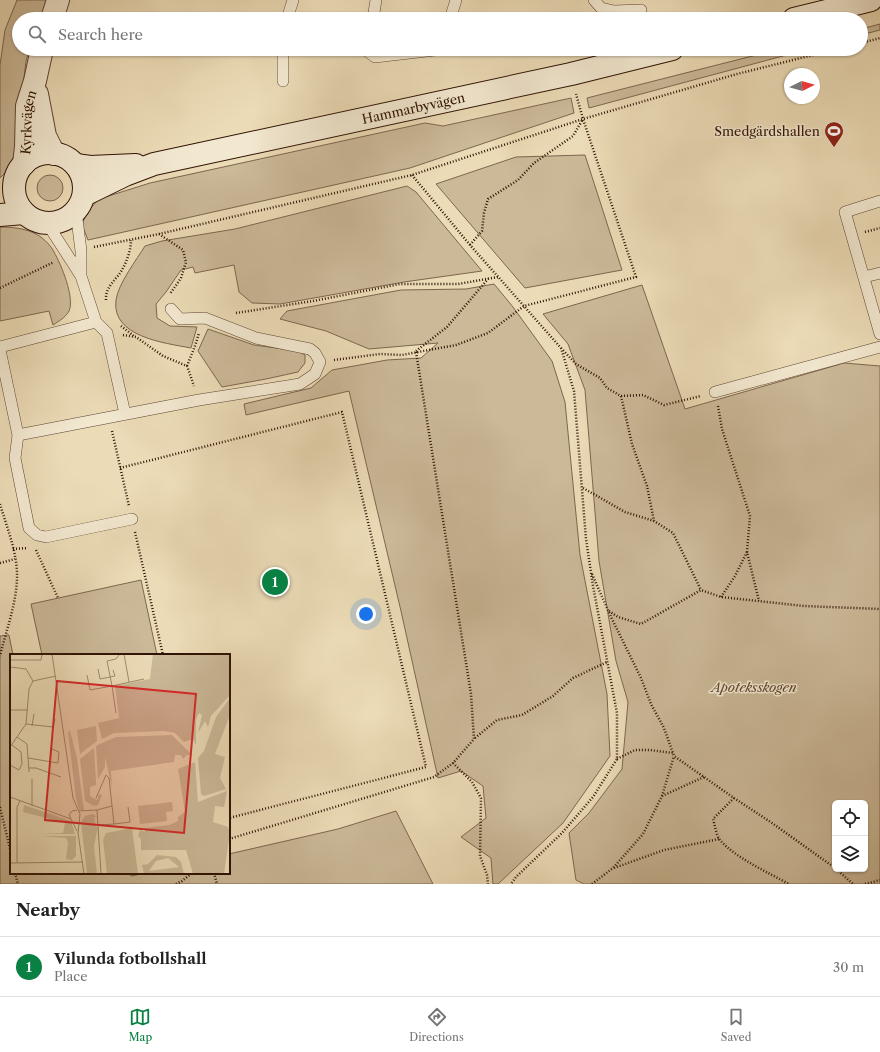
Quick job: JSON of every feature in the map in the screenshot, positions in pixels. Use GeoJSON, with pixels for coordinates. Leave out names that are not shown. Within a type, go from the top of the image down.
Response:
{"type":"FeatureCollection","features":[{"type":"Feature","properties":{"kind":"street"},"geometry":{"type":"LineString","coordinates":[[54,12],[58,0]]}},
{"type":"Feature","properties":{"kind":"street"},"geometry":{"type":"LineString","coordinates":[[822,12],[871,0]]}},
{"type":"Feature","properties":{"kind":"street","name":"Kyrkvägen"},"geometry":{"type":"LineString","coordinates":[[13,177],[26,147],[27,106],[35,81],[40,56]]}},
{"type":"Feature","properties":{"kind":"street","name":"Hammarbyvägen"},"geometry":{"type":"LineString","coordinates":[[80,203],[125,175],[154,164],[571,74],[644,56]]}},
{"type":"Feature","properties":{"kind":"street","name":"Kyrkvägen"},"geometry":{"type":"LineString","coordinates":[[35,81],[45,136],[54,154]]}},
{"type":"Feature","properties":{"kind":"street"},"geometry":{"type":"LineString","coordinates":[[54,154],[66,158],[76,165],[83,179],[80,203],[64,220],[49,223],[40,222],[24,213],[18,204],[13,177],[38,155],[54,154]]}},
{"type":"Feature","properties":{"kind":"street","name":"Hammarbyvägen"},"geometry":{"type":"LineString","coordinates":[[76,165],[90,167],[154,164]]}},
{"type":"Feature","properties":{"kind":"street"},"geometry":{"type":"LineString","coordinates":[[0,215],[24,213]]}},
{"type":"Feature","properties":{"kind":"lane"},"geometry":{"type":"LineString","coordinates":[[289,12],[293,0]]}},
{"type":"Feature","properties":{"kind":"lane"},"geometry":{"type":"LineString","coordinates":[[374,12],[376,0]]}},
{"type":"Feature","properties":{"kind":"lane"},"geometry":{"type":"LineString","coordinates":[[452,12],[456,0]]}},
{"type":"Feature","properties":{"kind":"lane"},"geometry":{"type":"LineString","coordinates":[[594,0],[601,8],[614,11],[640,10]]}},
{"type":"Feature","properties":{"kind":"lane"},"geometry":{"type":"LineString","coordinates":[[283,56],[283,82]]}},
{"type":"Feature","properties":{"kind":"lane"},"geometry":{"type":"LineString","coordinates":[[374,56],[384,56]]}},
{"type":"Feature","properties":{"kind":"lane"},"geometry":{"type":"LineString","coordinates":[[880,201],[845,212],[880,334]]}},
{"type":"Feature","properties":{"kind":"lane"},"geometry":{"type":"LineString","coordinates":[[80,203],[82,276],[96,322],[107,333],[125,414]]}},
{"type":"Feature","properties":{"kind":"lane"},"geometry":{"type":"LineString","coordinates":[[49,223],[52,231],[82,276]]}},
{"type":"Feature","properties":{"kind":"lane"},"geometry":{"type":"LineString","coordinates":[[864,278],[880,273]]}},
{"type":"Feature","properties":{"kind":"lane"},"geometry":{"type":"LineString","coordinates":[[18,435],[199,400],[300,384],[315,374],[320,362],[316,353],[310,349],[256,338],[205,318],[180,319],[171,309]]}},
{"type":"Feature","properties":{"kind":"lane"},"geometry":{"type":"LineString","coordinates":[[0,347],[96,322]]}},
{"type":"Feature","properties":{"kind":"lane"},"geometry":{"type":"LineString","coordinates":[[715,392],[880,347]]}},
{"type":"Feature","properties":{"kind":"lane"},"geometry":{"type":"LineString","coordinates":[[0,350],[18,435],[15,458],[29,528],[37,535],[46,537],[132,519]]}},
{"type":"Feature","properties":{"kind":"path"},"geometry":{"type":"LineString","coordinates":[[868,41],[880,38]]}},
{"type":"Feature","properties":{"kind":"path"},"geometry":{"type":"LineString","coordinates":[[81,250],[159,234],[412,175],[583,118],[737,74],[809,56]]}},
{"type":"Feature","properties":{"kind":"path"},"geometry":{"type":"LineString","coordinates":[[320,362],[380,354],[402,355],[456,345],[488,333],[524,306],[636,277],[583,118],[571,74]]}},
{"type":"Feature","properties":{"kind":"path"},"geometry":{"type":"LineString","coordinates":[[470,244],[482,231],[484,213],[488,199],[518,180],[534,163],[573,136],[583,118]]}},
{"type":"Feature","properties":{"kind":"path"},"geometry":{"type":"LineString","coordinates":[[412,175],[498,277],[561,348],[576,364],[600,378],[608,388],[621,396],[643,395],[664,405],[715,392],[722,429],[750,516],[747,552],[760,601]]}},
{"type":"Feature","properties":{"kind":"path"},"geometry":{"type":"LineString","coordinates":[[159,234],[183,250],[186,262],[181,278],[168,299],[171,309]]}},
{"type":"Feature","properties":{"kind":"path"},"geometry":{"type":"LineString","coordinates":[[106,304],[105,298],[110,285],[122,270],[131,250],[131,240]]}},
{"type":"Feature","properties":{"kind":"path"},"geometry":{"type":"LineString","coordinates":[[0,288],[68,255]]}},
{"type":"Feature","properties":{"kind":"path"},"geometry":{"type":"LineString","coordinates":[[236,313],[313,301],[400,284],[458,284],[498,277]]}},
{"type":"Feature","properties":{"kind":"path"},"geometry":{"type":"LineString","coordinates":[[416,352],[448,327],[488,279]]}},
{"type":"Feature","properties":{"kind":"path"},"geometry":{"type":"LineString","coordinates":[[199,400],[187,366],[205,318]]}},
{"type":"Feature","properties":{"kind":"path"},"geometry":{"type":"LineString","coordinates":[[117,321],[122,327],[162,356],[187,366]]}},
{"type":"Feature","properties":{"kind":"path"},"geometry":{"type":"LineString","coordinates":[[107,333],[136,337]]}},
{"type":"Feature","properties":{"kind":"path"},"geometry":{"type":"LineString","coordinates":[[511,884],[562,833],[593,798],[617,758],[617,713],[586,539],[574,391],[561,348]]}},
{"type":"Feature","properties":{"kind":"path"},"geometry":{"type":"LineString","coordinates":[[416,352],[471,694],[474,738]]}},
{"type":"Feature","properties":{"kind":"path"},"geometry":{"type":"LineString","coordinates":[[621,396],[632,444],[647,486],[654,521]]}},
{"type":"Feature","properties":{"kind":"path"},"geometry":{"type":"LineString","coordinates":[[120,468],[342,412],[426,767],[230,818]]}},
{"type":"Feature","properties":{"kind":"path"},"geometry":{"type":"LineString","coordinates":[[110,417],[120,468],[163,654]]}},
{"type":"Feature","properties":{"kind":"path"},"geometry":{"type":"LineString","coordinates":[[582,487],[626,512],[654,521],[673,533],[701,590],[721,597],[804,606],[880,609]]}},
{"type":"Feature","properties":{"kind":"path"},"geometry":{"type":"LineString","coordinates":[[0,504],[15,559],[17,578],[14,602],[0,656]]}},
{"type":"Feature","properties":{"kind":"path"},"geometry":{"type":"LineString","coordinates":[[35,547],[58,598]]}},
{"type":"Feature","properties":{"kind":"path"},"geometry":{"type":"LineString","coordinates":[[721,597],[735,576],[747,552]]}},
{"type":"Feature","properties":{"kind":"path"},"geometry":{"type":"LineString","coordinates":[[0,562],[15,559]]}},
{"type":"Feature","properties":{"kind":"path"},"geometry":{"type":"LineString","coordinates":[[591,572],[641,678],[651,704],[664,728],[674,754],[662,796],[643,834],[614,868],[592,884]]}},
{"type":"Feature","properties":{"kind":"path"},"geometry":{"type":"LineString","coordinates":[[609,610],[618,617],[641,624],[701,590]]}},
{"type":"Feature","properties":{"kind":"path"},"geometry":{"type":"LineString","coordinates":[[230,839],[434,777],[453,763],[474,738],[497,720],[522,715],[553,696],[573,678],[607,662]]}},
{"type":"Feature","properties":{"kind":"path"},"geometry":{"type":"LineString","coordinates":[[617,758],[635,750],[650,750],[674,754],[734,798],[832,865]]}},
{"type":"Feature","properties":{"kind":"path"},"geometry":{"type":"LineString","coordinates":[[453,763],[472,782],[481,798],[480,856],[487,875],[488,884]]}},
{"type":"Feature","properties":{"kind":"path"},"geometry":{"type":"LineString","coordinates":[[662,796],[705,777]]}},
{"type":"Feature","properties":{"kind":"path"},"geometry":{"type":"LineString","coordinates":[[734,798],[713,819],[719,839],[734,852],[764,871],[789,884]]}},
{"type":"Feature","properties":{"kind":"path"},"geometry":{"type":"LineString","coordinates":[[0,807],[10,849]]}},
{"type":"Feature","properties":{"kind":"path"},"geometry":{"type":"LineString","coordinates":[[614,868],[664,850],[719,839]]}},
{"type":"Feature","properties":{"kind":"path"},"geometry":{"type":"LineString","coordinates":[[840,872],[853,884]]}},
{"type":"Feature","properties":{"kind":"path"},"geometry":{"type":"LineString","coordinates":[[15,874],[17,884]]}},
{"type":"Feature","properties":{"kind":"path"},"geometry":{"type":"LineString","coordinates":[[176,884],[191,874]]}},
{"type":"Feature","properties":{"kind":"path"},"geometry":{"type":"LineString","coordinates":[[214,874],[217,884]]}},
{"type":"Feature","properties":{"kind":"path"},"geometry":{"type":"LineString","coordinates":[[865,884],[880,880]]}},
{"type":"Feature","properties":{"kind":"green space"},"geometry":{"type":"Polygon","coordinates":[[[17,0],[47,0],[43,12],[12,12],[17,0]]]}},
{"type":"Feature","properties":{"kind":"green space"},"geometry":{"type":"Polygon","coordinates":[[[12,12],[12,56],[28,56],[14,164],[0,178],[0,65],[5,30],[12,12]]]}},
{"type":"Feature","properties":{"kind":"green space"},"geometry":{"type":"Polygon","coordinates":[[[880,24],[880,30],[868,33],[868,27],[880,24]]]}},
{"type":"Feature","properties":{"kind":"green space"},"geometry":{"type":"Polygon","coordinates":[[[752,56],[783,56],[589,108],[587,98],[752,56]]]}},
{"type":"Feature","properties":{"kind":"green space"},"geometry":{"type":"Polygon","coordinates":[[[571,98],[574,113],[410,168],[88,240],[82,225],[86,213],[99,199],[150,183],[425,123],[443,126],[571,98]]]}},
{"type":"Feature","properties":{"kind":"green space"},"geometry":{"type":"Polygon","coordinates":[[[585,155],[622,270],[525,288],[436,184],[516,157],[585,155]]]}},
{"type":"Feature","properties":{"kind":"green space"},"geometry":{"type":"Polygon","coordinates":[[[50,175],[59,179],[63,188],[59,197],[50,201],[41,197],[37,188],[41,179],[50,175]]]}},
{"type":"Feature","properties":{"kind":"green space"},"geometry":{"type":"Polygon","coordinates":[[[407,186],[416,192],[482,271],[404,282],[280,304],[252,303],[239,292],[234,265],[195,273],[193,267],[181,270],[156,304],[157,318],[170,326],[197,327],[191,348],[168,344],[142,336],[131,330],[122,322],[117,312],[117,294],[128,272],[145,246],[162,241],[235,229],[407,186]]]}},
{"type":"Feature","properties":{"kind":"green space"},"geometry":{"type":"Polygon","coordinates":[[[0,227],[17,228],[34,233],[40,236],[54,252],[69,290],[70,305],[66,316],[53,325],[49,311],[0,321],[0,227]]]}},
{"type":"Feature","properties":{"kind":"green space"},"geometry":{"type":"Polygon","coordinates":[[[494,284],[513,307],[552,361],[565,402],[580,555],[607,694],[610,756],[563,823],[498,884],[493,884],[491,858],[461,837],[486,818],[483,786],[461,771],[438,778],[401,611],[349,391],[246,415],[244,404],[311,388],[332,370],[387,360],[421,358],[438,343],[369,349],[326,331],[280,319],[287,311],[401,290],[466,289],[494,284]]]}},
{"type":"Feature","properties":{"kind":"green space","name":"Apoteksskogen"},"geometry":{"type":"Polygon","coordinates":[[[642,285],[685,409],[844,363],[880,366],[880,884],[584,884],[576,880],[569,833],[589,813],[622,769],[628,702],[616,661],[599,561],[585,390],[568,344],[543,314],[642,285]]]}},
{"type":"Feature","properties":{"kind":"green space"},"geometry":{"type":"Polygon","coordinates":[[[208,329],[254,345],[298,351],[305,355],[305,363],[298,372],[222,387],[198,351],[208,329]]]}},
{"type":"Feature","properties":{"kind":"green space"},"geometry":{"type":"Polygon","coordinates":[[[141,580],[157,654],[42,654],[31,604],[141,580]]]}},
{"type":"Feature","properties":{"kind":"green space"},"geometry":{"type":"Polygon","coordinates":[[[9,635],[13,654],[10,654],[10,874],[129,874],[131,876],[141,874],[230,874],[230,854],[338,829],[396,811],[433,884],[0,884],[0,636],[9,635]]]}},
{"type":"Feature","properties":{"kind":"place","name":"Smedgärdshallen"},"geometry":{"type":"Point","coordinates":[834,148]}},
{"type":"Feature","properties":{"kind":"place","name":"Vilunda fotbollshall"},"geometry":{"type":"Point","coordinates":[275,582]}}]}
